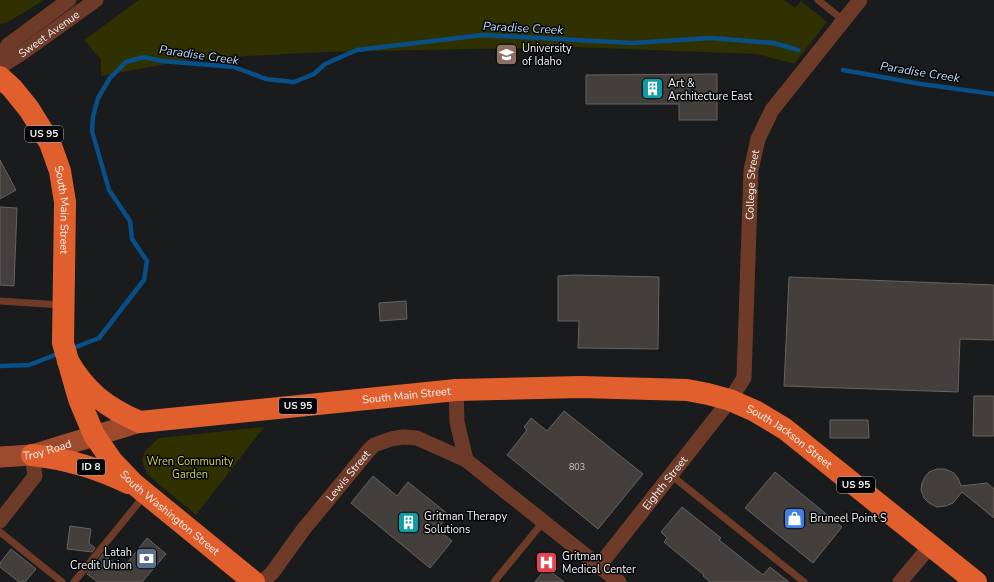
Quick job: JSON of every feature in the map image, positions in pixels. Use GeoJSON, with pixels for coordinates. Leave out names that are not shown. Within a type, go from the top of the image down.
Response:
{"type":"FeatureCollection","features":[{"type":"Feature","properties":{"kind":"highway","name":"South Main Street"},"geometry":{"type":"LineString","coordinates":[[0,77],[12,88],[30,109],[50,143],[60,171],[65,202],[63,305],[65,352],[79,399],[94,435]]}},
{"type":"Feature","properties":{"kind":"highway","name":"South Main Street"},"geometry":{"type":"LineString","coordinates":[[65,352],[80,379],[98,399],[125,416],[140,422],[456,390]]}},
{"type":"Feature","properties":{"kind":"highway","name":"US 95"},"geometry":{"type":"LineString","coordinates":[[456,390],[581,387],[687,390],[730,400]]}},
{"type":"Feature","properties":{"kind":"highway","name":"South Jackson Street"},"geometry":{"type":"LineString","coordinates":[[730,400],[755,411],[785,429],[976,582]]}},
{"type":"Feature","properties":{"kind":"highway","name":"South Washington Street"},"geometry":{"type":"LineString","coordinates":[[94,435],[107,455],[123,473],[146,494],[254,582]]}},
{"type":"Feature","properties":{"kind":"highway","name":"ID 8"},"geometry":{"type":"LineString","coordinates":[[32,455],[59,459],[91,467],[122,480],[146,494]]}},
{"type":"Feature","properties":{"kind":"main road","name":"South Main Street"},"geometry":{"type":"LineString","coordinates":[[94,435],[140,422]]}},
{"type":"Feature","properties":{"kind":"main road","name":"Troy Road"},"geometry":{"type":"LineString","coordinates":[[0,457],[32,455],[94,435]]}},
{"type":"Feature","properties":{"kind":"street","name":"Sweet Avenue"},"geometry":{"type":"LineString","coordinates":[[0,59],[8,45],[69,0]]}},
{"type":"Feature","properties":{"kind":"street","name":"Sweet Avenue"},"geometry":{"type":"LineString","coordinates":[[0,67],[22,54],[96,0]]}},
{"type":"Feature","properties":{"kind":"street","name":"College Street"},"geometry":{"type":"LineString","coordinates":[[730,400],[744,378],[751,170],[758,139],[772,110],[860,0]]}},
{"type":"Feature","properties":{"kind":"street","name":"South Main Street"},"geometry":{"type":"LineString","coordinates":[[456,390],[457,422],[466,460]]}},
{"type":"Feature","properties":{"kind":"street","name":"Eighth Street"},"geometry":{"type":"LineString","coordinates":[[598,566],[730,400]]}},
{"type":"Feature","properties":{"kind":"street","name":"Lewis Street"},"geometry":{"type":"LineString","coordinates":[[262,582],[272,573],[303,530],[374,445],[391,439],[403,437],[417,438],[466,460]]}},
{"type":"Feature","properties":{"kind":"street"},"geometry":{"type":"LineString","coordinates":[[0,521],[35,476],[32,455]]}},
{"type":"Feature","properties":{"kind":"street"},"geometry":{"type":"LineString","coordinates":[[466,460],[619,582]]}},
{"type":"Feature","properties":{"kind":"street"},"geometry":{"type":"LineString","coordinates":[[900,582],[930,545]]}},
{"type":"Feature","properties":{"kind":"lane"},"geometry":{"type":"LineString","coordinates":[[818,0],[843,20]]}},
{"type":"Feature","properties":{"kind":"lane"},"geometry":{"type":"LineString","coordinates":[[0,301],[63,305]]}},
{"type":"Feature","properties":{"kind":"lane"},"geometry":{"type":"LineString","coordinates":[[671,474],[804,582]]}},
{"type":"Feature","properties":{"kind":"lane"},"geometry":{"type":"LineString","coordinates":[[74,582],[146,494]]}},
{"type":"Feature","properties":{"kind":"lane"},"geometry":{"type":"LineString","coordinates":[[494,582],[543,522]]}},
{"type":"Feature","properties":{"kind":"lane"},"geometry":{"type":"LineString","coordinates":[[0,532],[62,582]]}},
{"type":"Feature","properties":{"kind":"green space"},"geometry":{"type":"Polygon","coordinates":[[[0,0],[44,0],[8,22],[0,24],[0,0]]]}},
{"type":"Feature","properties":{"kind":"green space"},"geometry":{"type":"Polygon","coordinates":[[[139,0],[784,0],[795,8],[801,1],[827,22],[794,64],[757,54],[574,47],[324,52],[192,59],[101,76],[101,60],[84,40],[139,0]]]}},
{"type":"Feature","properties":{"kind":"green space","name":"Wren Community Garden"},"geometry":{"type":"Polygon","coordinates":[[[264,427],[196,515],[148,475],[144,467],[142,459],[145,451],[159,438],[264,427]]]}},
{"type":"Feature","properties":{"kind":"building","name":"Art & Architecture East"},"geometry":{"type":"Polygon","coordinates":[[[717,74],[717,120],[679,120],[679,104],[586,104],[586,75],[717,74]]]}},
{"type":"Feature","properties":{"kind":"building"},"geometry":{"type":"Polygon","coordinates":[[[0,160],[16,190],[0,199],[0,160]]]}},
{"type":"Feature","properties":{"kind":"building"},"geometry":{"type":"Polygon","coordinates":[[[0,207],[17,208],[14,286],[0,285],[0,207]]]}},
{"type":"Feature","properties":{"kind":"building"},"geometry":{"type":"Polygon","coordinates":[[[558,276],[659,277],[658,349],[578,348],[579,321],[558,321],[558,276]]]}},
{"type":"Feature","properties":{"kind":"building"},"geometry":{"type":"Polygon","coordinates":[[[789,277],[994,285],[994,340],[960,339],[958,392],[784,386],[789,277]]]}},
{"type":"Feature","properties":{"kind":"building"},"geometry":{"type":"Polygon","coordinates":[[[406,301],[407,319],[380,321],[379,303],[406,301]]]}},
{"type":"Feature","properties":{"kind":"building"},"geometry":{"type":"Polygon","coordinates":[[[974,396],[994,396],[994,436],[973,436],[974,396]]]}},
{"type":"Feature","properties":{"kind":"building"},"geometry":{"type":"Polygon","coordinates":[[[564,411],[643,474],[598,529],[507,455],[527,430],[524,427],[531,418],[547,431],[564,411]]]}},
{"type":"Feature","properties":{"kind":"building"},"geometry":{"type":"Polygon","coordinates":[[[830,420],[868,420],[869,438],[830,438],[830,420]]]}},
{"type":"Feature","properties":{"kind":"building"},"geometry":{"type":"Polygon","coordinates":[[[937,469],[945,469],[954,473],[961,486],[987,483],[994,489],[994,518],[962,492],[953,503],[946,506],[937,507],[929,503],[924,498],[921,490],[922,483],[929,472],[937,469]]]}},
{"type":"Feature","properties":{"kind":"building","name":"Bruneel Point S"},"geometry":{"type":"Polygon","coordinates":[[[775,472],[842,527],[813,563],[745,508],[775,472]]]}},
{"type":"Feature","properties":{"kind":"building","name":"Gritman Therapy Solutions"},"geometry":{"type":"Polygon","coordinates":[[[373,476],[397,496],[408,482],[449,515],[437,529],[452,541],[430,568],[351,503],[373,476]]]}},
{"type":"Feature","properties":{"kind":"building"},"geometry":{"type":"Polygon","coordinates":[[[682,507],[721,538],[719,540],[763,575],[770,567],[789,582],[710,582],[703,576],[704,575],[664,542],[667,538],[661,532],[682,507]]]}},
{"type":"Feature","properties":{"kind":"building"},"geometry":{"type":"Polygon","coordinates":[[[70,526],[91,529],[89,543],[95,548],[92,552],[67,549],[70,526]]]}},
{"type":"Feature","properties":{"kind":"building","name":"Latah Credit Union"},"geometry":{"type":"Polygon","coordinates":[[[147,538],[166,554],[142,582],[98,582],[87,574],[103,554],[115,563],[128,562],[147,538]]]}},
{"type":"Feature","properties":{"kind":"building"},"geometry":{"type":"Polygon","coordinates":[[[11,549],[36,569],[25,582],[19,582],[0,567],[0,563],[11,549]]]}},
{"type":"Feature","properties":{"kind":"building"},"geometry":{"type":"Polygon","coordinates":[[[546,568],[564,582],[535,582],[546,568]]]}},
{"type":"Feature","properties":{"kind":"waterway","name":"Paradise Creek"},"geometry":{"type":"LineString","coordinates":[[71,349],[99,338],[144,280],[147,261],[132,239],[130,221],[109,190],[92,131],[93,117],[98,98],[110,78],[126,62],[144,57],[162,61],[234,67],[266,79],[294,82],[314,74],[325,64],[357,50],[483,35],[632,43],[710,38],[774,43],[798,50]]}},
{"type":"Feature","properties":{"kind":"waterway","name":"Paradise Creek"},"geometry":{"type":"LineString","coordinates":[[843,70],[921,84],[994,94]]}},
{"type":"Feature","properties":{"kind":"waterway","name":"Paradise Creek"},"geometry":{"type":"LineString","coordinates":[[0,366],[29,365],[60,353]]}},
{"type":"Feature","properties":{"kind":"place","name":"University of Idaho"},"geometry":{"type":"Point","coordinates":[507,54]}},
{"type":"Feature","properties":{"kind":"place","name":"Art & Architecture East"},"geometry":{"type":"Point","coordinates":[652,89]}},
{"type":"Feature","properties":{"kind":"place","name":"Bruneel Point S"},"geometry":{"type":"Point","coordinates":[794,518]}},
{"type":"Feature","properties":{"kind":"place","name":"Gritman Therapy Solutions"},"geometry":{"type":"Point","coordinates":[409,522]}},
{"type":"Feature","properties":{"kind":"place","name":"Latah Credit Union"},"geometry":{"type":"Point","coordinates":[147,558]}},
{"type":"Feature","properties":{"kind":"place","name":"Gritman Medical Center"},"geometry":{"type":"Point","coordinates":[546,562]}}]}
